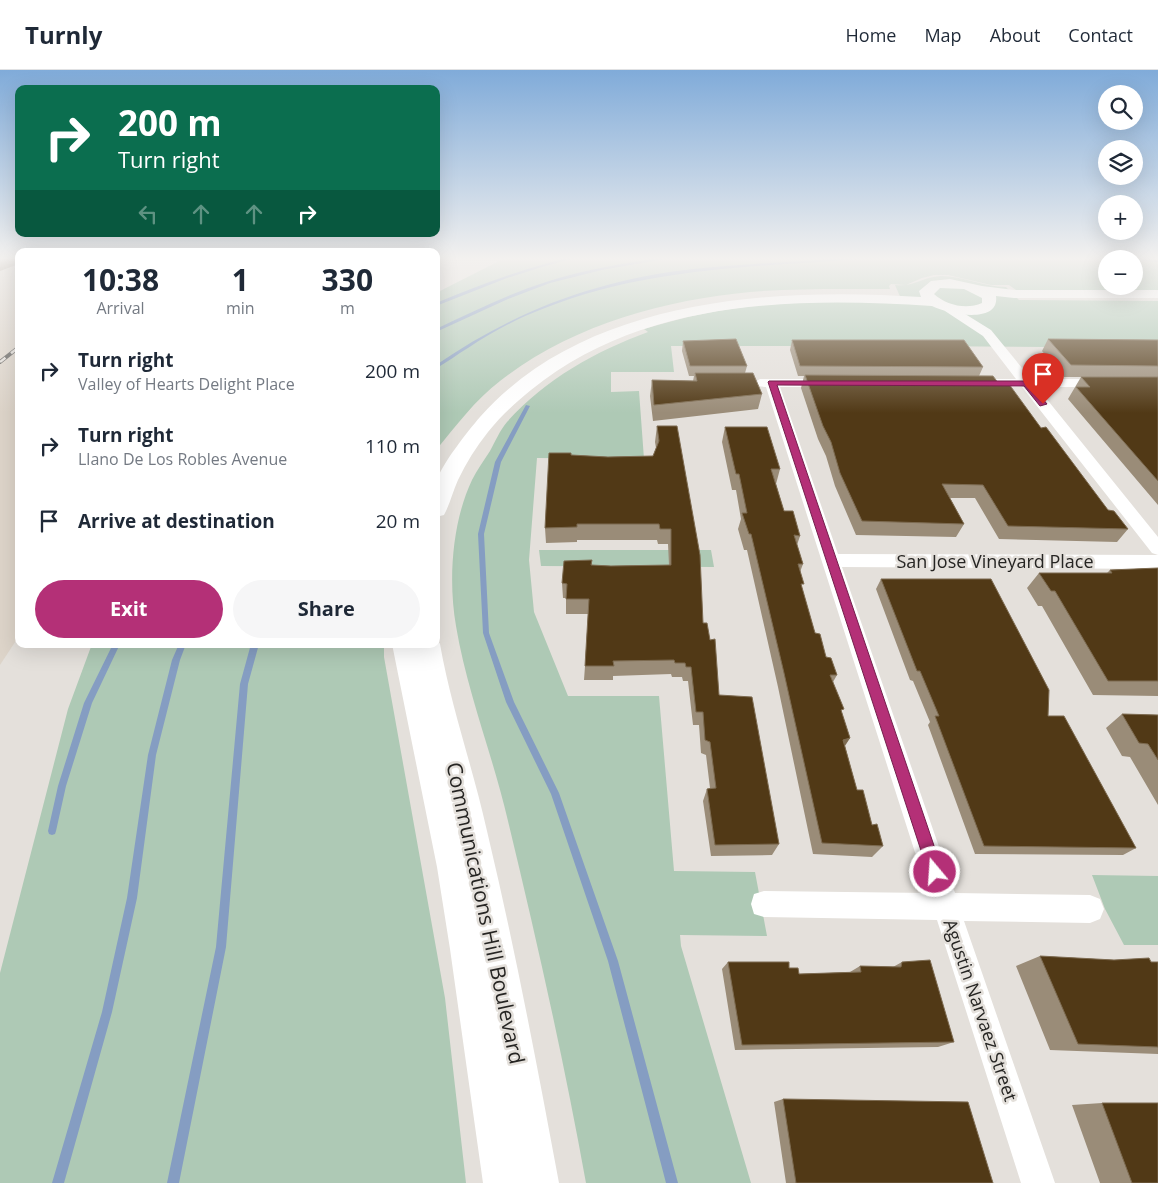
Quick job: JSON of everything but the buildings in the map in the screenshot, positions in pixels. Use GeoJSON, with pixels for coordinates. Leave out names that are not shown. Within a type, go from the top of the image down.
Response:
{"type":"FeatureCollection","features":[{"type":"Feature","properties":{"kind":"street"},"geometry":{"type":"LineString","coordinates":[[445,452],[475,414],[538,362],[568,345],[629,320],[673,309]]}},
{"type":"Feature","properties":{"kind":"street"},"geometry":{"type":"LineString","coordinates":[[440,499],[447,481],[460,458],[491,416],[541,373],[607,337],[668,317],[704,309]]}},
{"type":"Feature","properties":{"kind":"street"},"geometry":{"type":"LineString","coordinates":[[952,309],[987,333],[1158,549]]}},
{"type":"Feature","properties":{"kind":"street"},"geometry":{"type":"LineString","coordinates":[[986,309],[983,314],[987,333]]}},
{"type":"Feature","properties":{"kind":"street"},"geometry":{"type":"LineString","coordinates":[[744,382],[846,384]]}},
{"type":"Feature","properties":{"kind":"street","name":"Agustin Narvaez Street"},"geometry":{"type":"LineString","coordinates":[[772,382],[1038,1183]]}},
{"type":"Feature","properties":{"kind":"street"},"geometry":{"type":"LineString","coordinates":[[959,383],[1158,383]]}},
{"type":"Feature","properties":{"kind":"street","name":"San Jose Vineyard Place"},"geometry":{"type":"LineString","coordinates":[[832,560],[1158,562]]}},
{"type":"Feature","properties":{"kind":"street","name":"Communications Hill Boulevard"},"geometry":{"type":"LineString","coordinates":[[406,648],[449,849],[468,949],[504,1183]]}},
{"type":"Feature","properties":{"kind":"street","name":"Communications Hill Boulevard"},"geometry":{"type":"LineString","coordinates":[[428,648],[438,697],[460,779],[499,956],[538,1183]]}},
{"type":"Feature","properties":{"kind":"street"},"geometry":{"type":"LineString","coordinates":[[764,904],[1090,909]]}},
{"type":"Feature","properties":{"kind":"shaded area"},"geometry":{"type":"Polygon","coordinates":[[[0,309],[15,309],[15,642],[0,665],[0,309]]]}},
{"type":"Feature","properties":{"kind":"green space"},"geometry":{"type":"Polygon","coordinates":[[[440,309],[651,309],[587,331],[556,345],[527,362],[482,396],[440,445],[440,309]]]}},
{"type":"Feature","properties":{"kind":"green space"},"geometry":{"type":"Polygon","coordinates":[[[731,309],[1158,309],[1158,348],[671,346],[674,372],[611,372],[611,392],[639,391],[644,459],[537,458],[529,560],[534,612],[568,696],[659,696],[674,871],[755,872],[767,936],[680,935],[681,946],[751,1183],[586,1183],[559,1046],[529,911],[502,797],[473,700],[456,626],[452,571],[456,533],[465,496],[474,476],[507,422],[537,393],[572,368],[590,358],[648,332],[644,329],[676,320],[731,309]]]}},
{"type":"Feature","properties":{"kind":"green space"},"geometry":{"type":"Polygon","coordinates":[[[539,550],[711,550],[714,567],[541,566],[539,550]]]}},
{"type":"Feature","properties":{"kind":"green space"},"geometry":{"type":"Polygon","coordinates":[[[91,648],[384,648],[384,657],[445,998],[466,1183],[0,1183],[0,973],[68,709],[91,648]]]}},
{"type":"Feature","properties":{"kind":"green space"},"geometry":{"type":"Polygon","coordinates":[[[1092,875],[1158,876],[1158,945],[1124,945],[1105,909],[1092,875]]]}},
{"type":"Feature","properties":{"kind":"waterway"},"geometry":{"type":"LineString","coordinates":[[440,329],[481,309]]}},
{"type":"Feature","properties":{"kind":"waterway"},"geometry":{"type":"LineString","coordinates":[[440,364],[477,340],[538,309]]}},
{"type":"Feature","properties":{"kind":"waterway"},"geometry":{"type":"LineString","coordinates":[[528,406],[498,462],[481,534],[486,633],[510,702],[555,793],[613,961],[672,1183]]}},
{"type":"Feature","properties":{"kind":"waterway"},"geometry":{"type":"LineString","coordinates":[[52,831],[62,786],[88,703],[114,648]]}},
{"type":"Feature","properties":{"kind":"waterway"},"geometry":{"type":"LineString","coordinates":[[58,1183],[107,1012],[132,898],[152,755],[180,648]]}},
{"type":"Feature","properties":{"kind":"waterway"},"geometry":{"type":"LineString","coordinates":[[173,1183],[221,947],[244,684],[254,648]]}},
{"type":"Feature","properties":{"kind":"railway"},"geometry":{"type":"LineString","coordinates":[[0,362],[15,350]]}},
{"type":"Feature","properties":{"kind":"route"},"geometry":{"type":"LineString","coordinates":[[935,872],[772,382],[837,384],[1026,383],[1043,404]]}}]}
